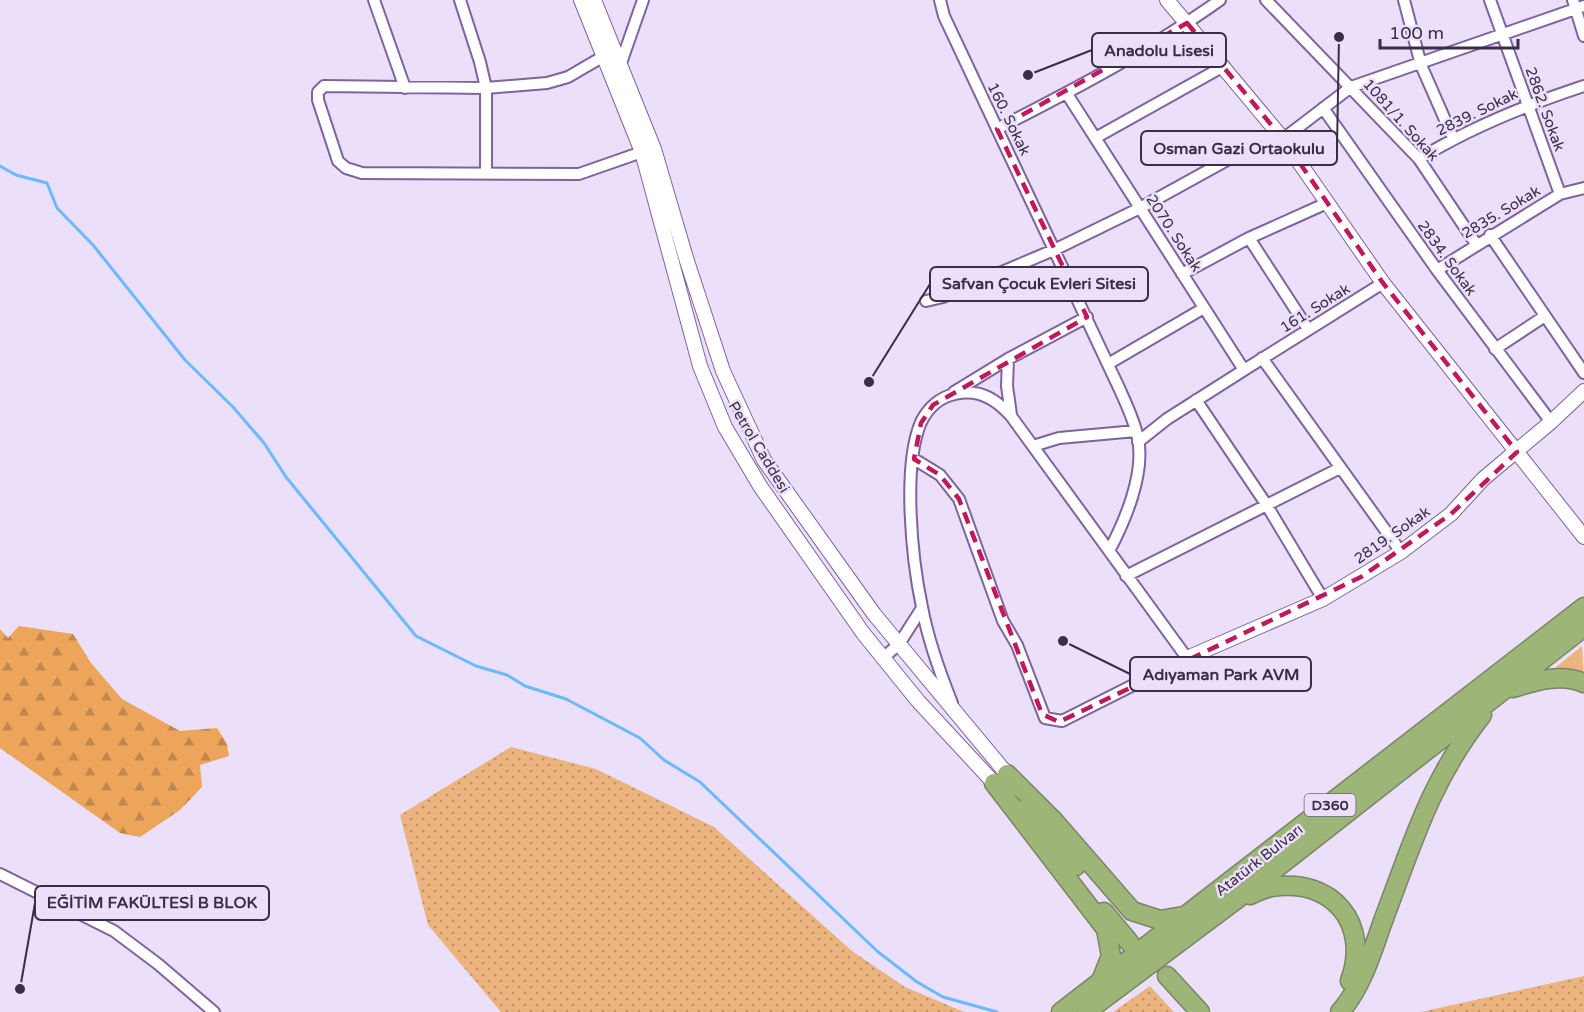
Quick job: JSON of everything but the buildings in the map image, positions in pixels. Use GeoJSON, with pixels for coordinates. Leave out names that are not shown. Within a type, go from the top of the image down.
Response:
{"type":"FeatureCollection","features":[{"type":"Feature","properties":{"kind":"highway","name":"Atatürk Bulvarı"},"geometry":{"type":"LineString","coordinates":[[1074,1009],[1101,981],[1584,607]]}},
{"type":"Feature","properties":{"kind":"highway","name":"Atatürk Bulvarı"},"geometry":{"type":"LineString","coordinates":[[1074,1009],[1237,899],[1584,628]]}},
{"type":"Feature","properties":{"kind":"highway"},"geometry":{"type":"LineString","coordinates":[[1340,1012],[1360,981],[1436,784],[1459,744],[1500,692],[1545,679],[1568,679],[1584,683]]}},
{"type":"Feature","properties":{"kind":"highway"},"geometry":{"type":"LineString","coordinates":[[1000,779],[1053,820],[1132,911],[1160,920],[1175,919],[1190,913]]}},
{"type":"Feature","properties":{"kind":"highway"},"geometry":{"type":"LineString","coordinates":[[1000,779],[1132,939]]}},
{"type":"Feature","properties":{"kind":"highway"},"geometry":{"type":"LineString","coordinates":[[1000,779],[1106,929],[1111,956],[1101,981]]}},
{"type":"Feature","properties":{"kind":"highway"},"geometry":{"type":"LineString","coordinates":[[1237,899],[1272,887],[1297,887],[1323,893],[1338,903],[1352,925],[1357,953],[1349,982],[1329,1012]]}},
{"type":"Feature","properties":{"kind":"highway"},"geometry":{"type":"LineString","coordinates":[[1190,1012],[1164,979],[1200,1012]]}},
{"type":"Feature","properties":{"kind":"main road","name":"Petrol Caddesi"},"geometry":{"type":"LineString","coordinates":[[581,0],[642,152],[700,366],[719,415],[760,486],[883,658],[912,694],[1000,779]]}},
{"type":"Feature","properties":{"kind":"main road"},"geometry":{"type":"LineString","coordinates":[[594,0],[654,149],[704,315],[742,416],[764,460],[790,500],[874,614],[954,709],[1000,779]]}},
{"type":"Feature","properties":{"kind":"main road"},"geometry":{"type":"LineString","coordinates":[[1167,0],[1280,136],[1383,283],[1584,537]]}},
{"type":"Feature","properties":{"kind":"main road","name":"2819. Sokak"},"geometry":{"type":"LineString","coordinates":[[1187,658],[1323,599],[1401,552],[1451,514],[1483,480],[1584,391]]}},
{"type":"Feature","properties":{"kind":"street"},"geometry":{"type":"LineString","coordinates":[[374,0],[405,88]]}},
{"type":"Feature","properties":{"kind":"street"},"geometry":{"type":"LineString","coordinates":[[460,0],[486,88],[486,173]]}},
{"type":"Feature","properties":{"kind":"street"},"geometry":{"type":"LineString","coordinates":[[621,63],[643,0]]}},
{"type":"Feature","properties":{"kind":"street","name":"160. Sokak"},"geometry":{"type":"LineString","coordinates":[[940,0],[944,16],[1087,317],[1137,437]]}},
{"type":"Feature","properties":{"kind":"street"},"geometry":{"type":"LineString","coordinates":[[997,129],[1066,94],[1187,23],[1220,0]]}},
{"type":"Feature","properties":{"kind":"street","name":"1081/1. Sokak"},"geometry":{"type":"LineString","coordinates":[[1266,0],[1419,159],[1476,244]]}},
{"type":"Feature","properties":{"kind":"street"},"geometry":{"type":"LineString","coordinates":[[1404,0],[1421,65],[1453,138]]}},
{"type":"Feature","properties":{"kind":"street","name":"2862. Sokak"},"geometry":{"type":"LineString","coordinates":[[1490,0],[1560,194]]}},
{"type":"Feature","properties":{"kind":"street"},"geometry":{"type":"LineString","coordinates":[[926,301],[943,297],[1056,249],[1140,208],[1280,136],[1351,87],[1503,36],[1578,5],[1584,36]]}},
{"type":"Feature","properties":{"kind":"street"},"geometry":{"type":"LineString","coordinates":[[604,56],[554,82],[486,88],[321,88],[318,99],[338,160],[346,168],[362,173],[588,172],[642,152]]}},
{"type":"Feature","properties":{"kind":"street"},"geometry":{"type":"LineString","coordinates":[[1097,137],[1224,66]]}},
{"type":"Feature","properties":{"kind":"street","name":"2839. Sokak"},"geometry":{"type":"LineString","coordinates":[[1419,159],[1453,138],[1527,105],[1584,86]]}},
{"type":"Feature","properties":{"kind":"street","name":"2070. Sokak"},"geometry":{"type":"LineString","coordinates":[[1066,94],[1097,137],[1244,370]]}},
{"type":"Feature","properties":{"kind":"street","name":"2834. Sokak"},"geometry":{"type":"LineString","coordinates":[[1323,108],[1437,270],[1551,422]]}},
{"type":"Feature","properties":{"kind":"street","name":"2835. Sokak"},"geometry":{"type":"LineString","coordinates":[[1437,270],[1490,235],[1560,194],[1584,188]]}},
{"type":"Feature","properties":{"kind":"street"},"geometry":{"type":"LineString","coordinates":[[1182,274],[1249,238],[1328,203]]}},
{"type":"Feature","properties":{"kind":"street"},"geometry":{"type":"LineString","coordinates":[[1490,235],[1584,373]]}},
{"type":"Feature","properties":{"kind":"street"},"geometry":{"type":"LineString","coordinates":[[1249,238],[1308,329]]}},
{"type":"Feature","properties":{"kind":"street","name":"161. Sokak"},"geometry":{"type":"LineString","coordinates":[[1262,358],[1383,283]]}},
{"type":"Feature","properties":{"kind":"street"},"geometry":{"type":"LineString","coordinates":[[1108,364],[1204,308]]}},
{"type":"Feature","properties":{"kind":"street"},"geometry":{"type":"LineString","coordinates":[[1496,349],[1545,316]]}},
{"type":"Feature","properties":{"kind":"street"},"geometry":{"type":"LineString","coordinates":[[954,709],[922,609],[911,517],[914,459],[921,423],[929,409],[942,399],[1008,359],[1087,317]]}},
{"type":"Feature","properties":{"kind":"street"},"geometry":{"type":"LineString","coordinates":[[1033,446],[1059,438],[1137,437],[1262,358],[1401,552]]}},
{"type":"Feature","properties":{"kind":"street"},"geometry":{"type":"LineString","coordinates":[[1008,359],[1007,386],[1011,416]]}},
{"type":"Feature","properties":{"kind":"street"},"geometry":{"type":"LineString","coordinates":[[914,459],[940,475],[959,499],[1003,621],[1017,645],[1046,718],[1062,721],[1187,658],[1011,416],[998,403],[980,394],[958,393],[942,399]]}},
{"type":"Feature","properties":{"kind":"street"},"geometry":{"type":"LineString","coordinates":[[1196,400],[1266,504],[1323,599]]}},
{"type":"Feature","properties":{"kind":"street"},"geometry":{"type":"LineString","coordinates":[[1108,551],[1123,525],[1130,504],[1138,459],[1137,437]]}},
{"type":"Feature","properties":{"kind":"street"},"geometry":{"type":"LineString","coordinates":[[1126,576],[1138,567],[1340,468]]}},
{"type":"Feature","properties":{"kind":"street"},"geometry":{"type":"LineString","coordinates":[[883,658],[899,644],[922,609]]}},
{"type":"Feature","properties":{"kind":"street"},"geometry":{"type":"LineString","coordinates":[[912,694],[930,679],[939,667]]}},
{"type":"Feature","properties":{"kind":"street"},"geometry":{"type":"LineString","coordinates":[[0,874],[114,931],[151,958],[214,1012]]}},
{"type":"Feature","properties":{"kind":"highlighted area"},"geometry":{"type":"Polygon","coordinates":[[[1187,23],[1283,139],[1383,283],[1517,452],[1451,514],[1361,577],[1059,722],[1042,714],[959,499],[940,475],[914,459],[921,423],[933,405],[1087,317],[997,129],[1187,23]]]}},
{"type":"Feature","properties":{"kind":"shaded area"},"geometry":{"type":"Polygon","coordinates":[[[1582,646],[1584,676],[1550,672],[1582,646]]]}},
{"type":"Feature","properties":{"kind":"shaded area"},"geometry":{"type":"Polygon","coordinates":[[[511,747],[596,769],[714,827],[852,951],[905,987],[964,1012],[501,1012],[428,925],[400,815],[511,747]]]}},
{"type":"Feature","properties":{"kind":"shaded area"},"geometry":{"type":"Polygon","coordinates":[[[1584,976],[1584,1012],[1421,1012],[1584,976]]]}},
{"type":"Feature","properties":{"kind":"shaded area"},"geometry":{"type":"Polygon","coordinates":[[[1150,986],[1174,1012],[1113,1012],[1150,986]]]}},
{"type":"Feature","properties":{"kind":"green space"},"geometry":{"type":"Polygon","coordinates":[[[19,626],[73,634],[91,663],[122,699],[180,731],[217,728],[227,744],[229,756],[200,765],[202,787],[180,810],[140,837],[120,833],[0,748],[0,629],[8,638],[19,626]]]}},
{"type":"Feature","properties":{"kind":"waterway"},"geometry":{"type":"LineString","coordinates":[[0,166],[16,175],[47,183],[57,208],[93,245],[185,360],[233,407],[264,443],[286,477],[416,636],[476,666],[507,675],[525,686],[566,699],[640,738],[664,760],[700,782],[877,951],[917,982],[943,997],[997,1012]]}},
{"type":"Feature","properties":{"kind":"place","name":"Osman Gazi Ortaokulu"},"geometry":{"type":"Point","coordinates":[1339,37]}},
{"type":"Feature","properties":{"kind":"place","name":"Anadolu Lisesi"},"geometry":{"type":"Point","coordinates":[1028,75]}},
{"type":"Feature","properties":{"kind":"place","name":"Safvan Çocuk Evleri Sitesi"},"geometry":{"type":"Point","coordinates":[869,382]}},
{"type":"Feature","properties":{"kind":"place","name":"Adıyaman Park AVM"},"geometry":{"type":"Point","coordinates":[1063,641]}},
{"type":"Feature","properties":{"kind":"place","name":"EĞİTİM FAKÜLTESİ B BLOK"},"geometry":{"type":"Point","coordinates":[20,989]}}]}
